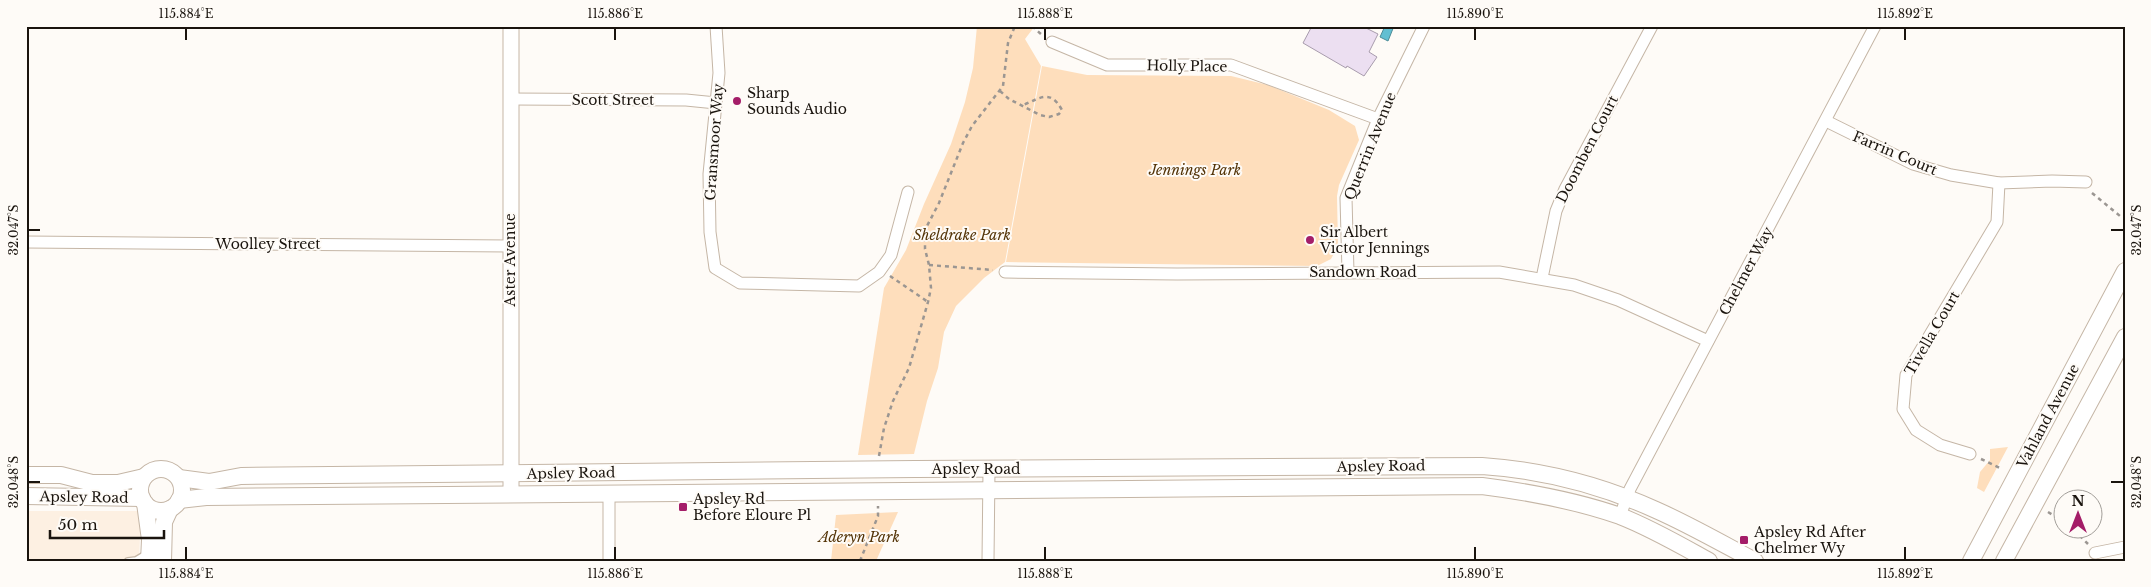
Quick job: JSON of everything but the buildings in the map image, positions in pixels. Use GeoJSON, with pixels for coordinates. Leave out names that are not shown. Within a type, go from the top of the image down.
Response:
{"type":"FeatureCollection","features":[{"type":"Feature","properties":{"kind":"main road","name":"Vahland Avenue"},"geometry":{"type":"LineString","coordinates":[[1971,561],[2125,270]]}},
{"type":"Feature","properties":{"kind":"main road"},"geometry":{"type":"LineString","coordinates":[[2004,561],[2125,337]]}},
{"type":"Feature","properties":{"kind":"main road","name":"Apsley Road"},"geometry":{"type":"LineString","coordinates":[[143,501],[140,487],[144,477],[149,472],[162,468],[179,478],[209,482],[241,476],[1482,466],[1514,468],[1553,475],[1627,498],[1656,509],[1755,561]]}},
{"type":"Feature","properties":{"kind":"main road","name":"Apsley Road"},"geometry":{"type":"LineString","coordinates":[[26,475],[61,475],[92,483],[118,483],[144,477]]}},
{"type":"Feature","properties":{"kind":"main road"},"geometry":{"type":"LineString","coordinates":[[163,561],[164,522],[182,489],[179,478]]}},
{"type":"Feature","properties":{"kind":"main road","name":"Apsley Road"},"geometry":{"type":"LineString","coordinates":[[26,496],[143,501],[156,510],[206,497],[1482,486],[1541,493],[1620,516],[1709,561]]}},
{"type":"Feature","properties":{"kind":"main road"},"geometry":{"type":"LineString","coordinates":[[143,501],[149,553]]}},
{"type":"Feature","properties":{"kind":"street","name":"Aster Avenue"},"geometry":{"type":"LineString","coordinates":[[511,26],[511,494]]}},
{"type":"Feature","properties":{"kind":"street","name":"Gransmoor Way"},"geometry":{"type":"LineString","coordinates":[[716,26],[718,73],[709,174],[710,232],[715,268],[740,283],[860,286],[879,272],[891,255],[908,192]]}},
{"type":"Feature","properties":{"kind":"street","name":"Querrin Avenue"},"geometry":{"type":"LineString","coordinates":[[1348,272],[1346,198],[1378,119],[1424,26]]}},
{"type":"Feature","properties":{"kind":"street","name":"Doomben Court"},"geometry":{"type":"LineString","coordinates":[[1542,278],[1554,220],[1564,189],[1652,26]]}},
{"type":"Feature","properties":{"kind":"street","name":"Chelmer Way"},"geometry":{"type":"LineString","coordinates":[[1620,516],[1627,498],[1708,341],[1875,26]]}},
{"type":"Feature","properties":{"kind":"street","name":"Holly Place"},"geometry":{"type":"LineString","coordinates":[[1052,42],[1107,65],[1231,65],[1378,119]]}},
{"type":"Feature","properties":{"kind":"street","name":"Scott Street"},"geometry":{"type":"LineString","coordinates":[[511,99],[686,100],[716,103]]}},
{"type":"Feature","properties":{"kind":"street","name":"Farrin Court"},"geometry":{"type":"LineString","coordinates":[[1826,121],[1913,164],[1951,175],[1999,184],[2052,181],[2086,182]]}},
{"type":"Feature","properties":{"kind":"street","name":"Tivella Court"},"geometry":{"type":"LineString","coordinates":[[1970,454],[1940,445],[1916,430],[1902,409],[1906,376],[1997,222],[1999,184]]}},
{"type":"Feature","properties":{"kind":"street","name":"Woolley Street"},"geometry":{"type":"LineString","coordinates":[[26,242],[510,246]]}},
{"type":"Feature","properties":{"kind":"street","name":"Sandown Road"},"geometry":{"type":"LineString","coordinates":[[1005,272],[1177,274],[1499,272],[1574,285],[1618,300],[1708,341]]}},
{"type":"Feature","properties":{"kind":"street"},"geometry":{"type":"LineString","coordinates":[[988,561],[990,470]]}},
{"type":"Feature","properties":{"kind":"street"},"geometry":{"type":"LineString","coordinates":[[609,494],[609,561]]}},
{"type":"Feature","properties":{"kind":"street"},"geometry":{"type":"LineString","coordinates":[[2095,552],[2125,547]]}},
{"type":"Feature","properties":{"kind":"lane"},"geometry":{"type":"LineString","coordinates":[[128,561],[141,558],[149,553]]}},
{"type":"Feature","properties":{"kind":"path"},"geometry":{"type":"LineString","coordinates":[[879,460],[879,447],[884,428],[893,401],[909,368],[931,288],[929,265],[925,249],[927,226],[939,203],[963,143],[972,126],[1000,91],[1005,74],[1008,43],[1015,26]]}},
{"type":"Feature","properties":{"kind":"path"},"geometry":{"type":"LineString","coordinates":[[1000,91],[1009,99],[1040,115],[1049,117],[1059,114],[1062,110],[1052,98],[1045,96],[1023,105]]}},
{"type":"Feature","properties":{"kind":"path"},"geometry":{"type":"LineString","coordinates":[[2086,182],[2094,196],[2120,216]]}},
{"type":"Feature","properties":{"kind":"path"},"geometry":{"type":"LineString","coordinates":[[929,265],[1005,272]]}},
{"type":"Feature","properties":{"kind":"path"},"geometry":{"type":"LineString","coordinates":[[879,272],[894,278],[928,302]]}},
{"type":"Feature","properties":{"kind":"path"},"geometry":{"type":"LineString","coordinates":[[1970,454],[2000,468]]}},
{"type":"Feature","properties":{"kind":"path"},"geometry":{"type":"LineString","coordinates":[[860,561],[878,516],[878,508]]}},
{"type":"Feature","properties":{"kind":"path"},"geometry":{"type":"LineString","coordinates":[[2046,511],[2054,516]]}},
{"type":"Feature","properties":{"kind":"path"},"geometry":{"type":"LineString","coordinates":[[2084,540],[2095,552]]}},
{"type":"Feature","properties":{"kind":"shaded area"},"geometry":{"type":"Polygon","coordinates":[[[26,511],[141,511],[139,561],[26,561],[26,511]]]}},
{"type":"Feature","properties":{"kind":"green space","name":"Sheldrake Park"},"geometry":{"type":"Polygon","coordinates":[[[977,26],[1035,26],[1025,39],[1041,66],[1005,262],[984,278],[956,306],[944,332],[938,368],[927,401],[914,454],[858,455],[884,288],[906,250],[951,144],[965,102],[973,68],[977,26]]]}},
{"type":"Feature","properties":{"kind":"green space","name":"Jennings Park"},"geometry":{"type":"Polygon","coordinates":[[[1042,66],[1087,75],[1231,76],[1268,85],[1329,110],[1355,126],[1359,140],[1339,185],[1337,196],[1338,246],[1331,259],[1317,266],[1006,262],[1042,66]]]}},
{"type":"Feature","properties":{"kind":"green space"},"geometry":{"type":"Polygon","coordinates":[[[2008,447],[1984,492],[1977,488],[1980,472],[1990,460],[1990,449],[2008,447]]]}},
{"type":"Feature","properties":{"kind":"green space","name":"Aderyn Park"},"geometry":{"type":"Polygon","coordinates":[[[898,512],[876,561],[831,561],[836,515],[898,512]]]}},
{"type":"Feature","properties":{"kind":"water"},"geometry":{"type":"Polygon","coordinates":[[[1385,26],[1394,26],[1388,41],[1380,37],[1385,26]]]}},
{"type":"Feature","properties":{"kind":"place","name":"Sharp Sounds Audio"},"geometry":{"type":"Point","coordinates":[737,101]}},
{"type":"Feature","properties":{"kind":"place","name":"Sir Albert Victor Jennings"},"geometry":{"type":"Point","coordinates":[1310,240]}},
{"type":"Feature","properties":{"kind":"place","name":"Apsley Rd Before Eloure Pl"},"geometry":{"type":"Point","coordinates":[683,507]}},
{"type":"Feature","properties":{"kind":"place","name":"Apsley Rd After Chelmer Wy"},"geometry":{"type":"Point","coordinates":[1744,540]}}]}
